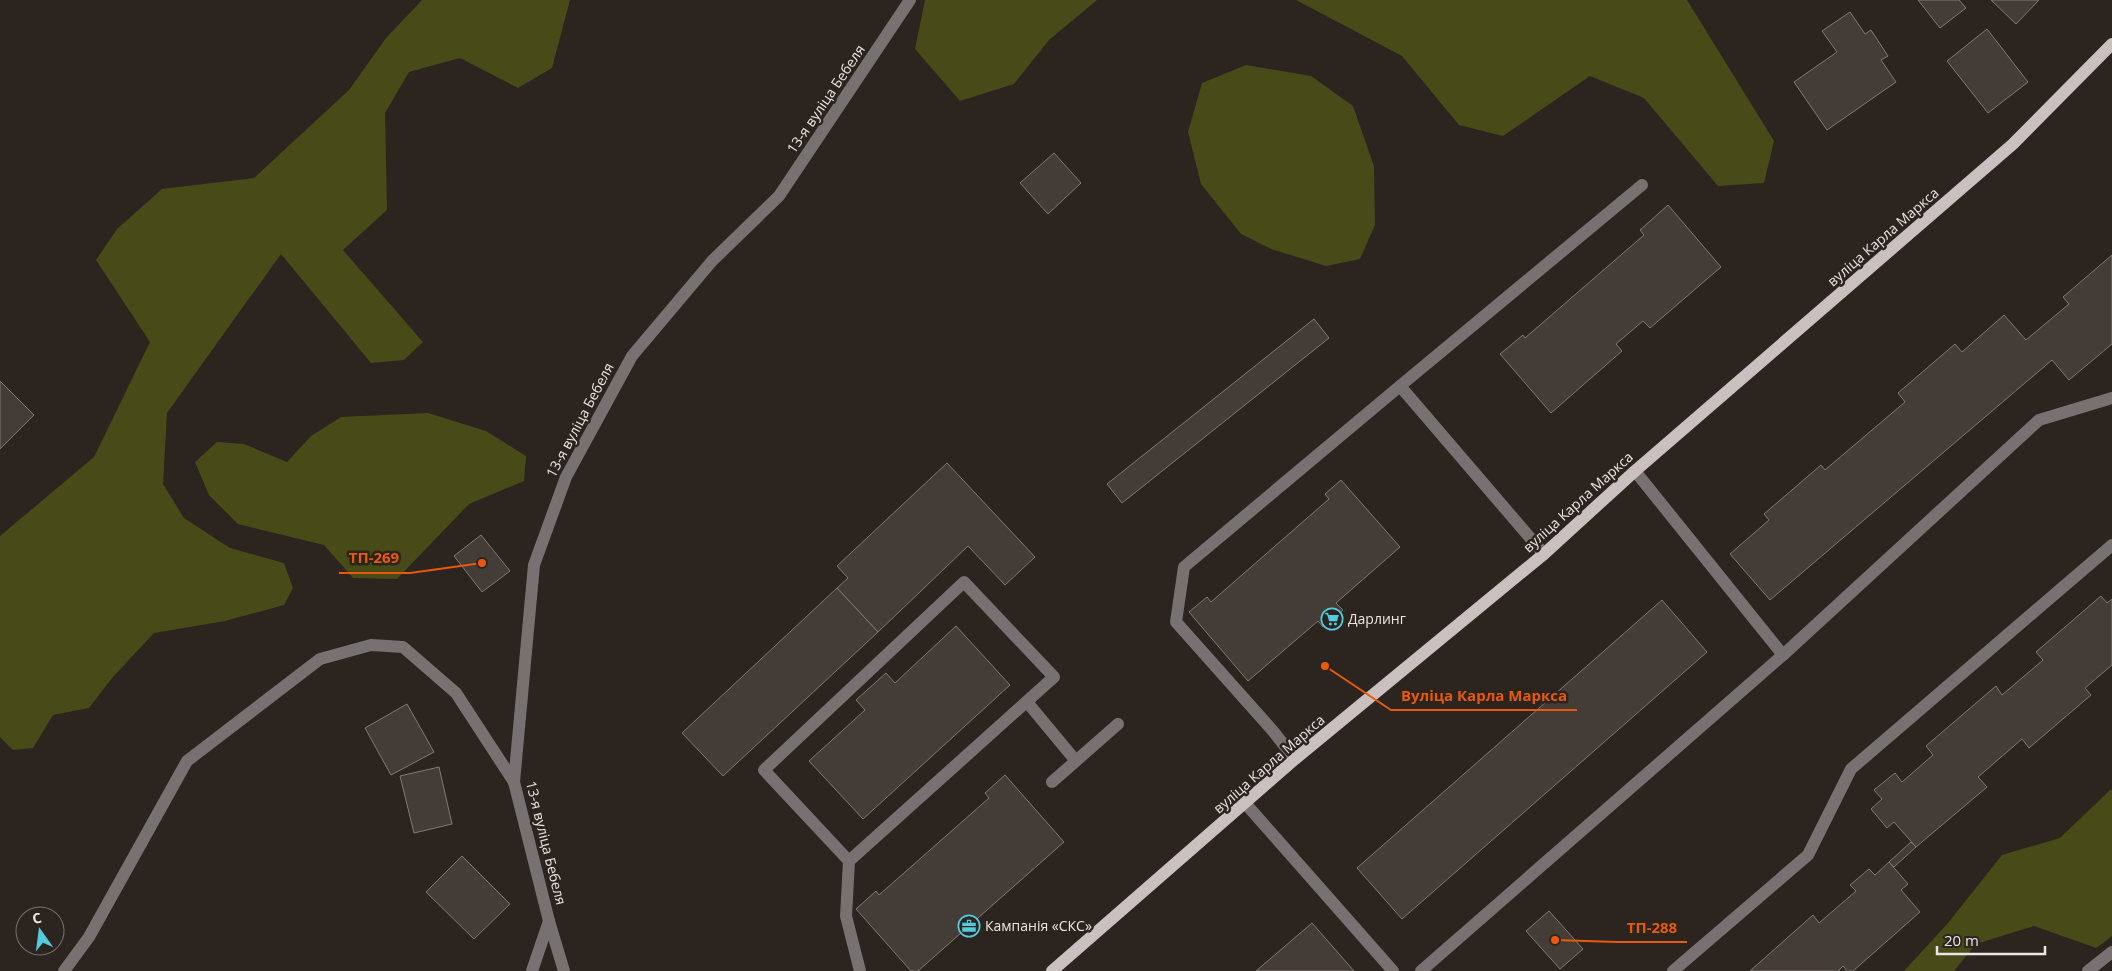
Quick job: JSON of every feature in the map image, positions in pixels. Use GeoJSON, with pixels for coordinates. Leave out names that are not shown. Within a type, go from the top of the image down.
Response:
{"type":"FeatureCollection","features":[{"type":"Feature","properties":{"kind":"main road","name":"вуліца Карла Маркса"},"geometry":{"type":"LineString","coordinates":[[1052,971],[1295,759],[1544,554],[1635,471],[2013,144],[2112,44]]}},
{"type":"Feature","properties":{"kind":"street","name":"13-я вуліца Бебеля"},"geometry":{"type":"LineString","coordinates":[[564,971],[549,921],[514,782],[534,565],[574,458],[632,356],[712,261],[779,196],[910,0]]}},
{"type":"Feature","properties":{"kind":"street"},"geometry":{"type":"LineString","coordinates":[[1295,759],[1273,731],[1176,622],[1184,567],[1642,185]]}},
{"type":"Feature","properties":{"kind":"street"},"geometry":{"type":"LineString","coordinates":[[1400,386],[1544,554]]}},
{"type":"Feature","properties":{"kind":"street"},"geometry":{"type":"LineString","coordinates":[[1421,971],[1783,655],[2039,420],[2112,398]]}},
{"type":"Feature","properties":{"kind":"street"},"geometry":{"type":"LineString","coordinates":[[1635,471],[1783,655]]}},
{"type":"Feature","properties":{"kind":"street"},"geometry":{"type":"LineString","coordinates":[[1673,971],[1808,855],[1851,769],[2112,545]]}},
{"type":"Feature","properties":{"kind":"street"},"geometry":{"type":"LineString","coordinates":[[849,861],[764,770],[964,582],[1054,677],[849,861],[846,916],[860,971]]}},
{"type":"Feature","properties":{"kind":"street"},"geometry":{"type":"LineString","coordinates":[[64,971],[89,937],[187,761],[320,659],[371,645],[403,647],[456,694],[514,782]]}},
{"type":"Feature","properties":{"kind":"street"},"geometry":{"type":"LineString","coordinates":[[1027,702],[1076,761]]}},
{"type":"Feature","properties":{"kind":"street"},"geometry":{"type":"LineString","coordinates":[[1052,782],[1118,724]]}},
{"type":"Feature","properties":{"kind":"street"},"geometry":{"type":"LineString","coordinates":[[1245,804],[1392,971]]}},
{"type":"Feature","properties":{"kind":"street"},"geometry":{"type":"LineString","coordinates":[[532,971],[549,921]]}},
{"type":"Feature","properties":{"kind":"street"},"geometry":{"type":"LineString","coordinates":[[2088,971],[2112,952]]}},
{"type":"Feature","properties":{"kind":"green space"},"geometry":{"type":"Polygon","coordinates":[[[422,0],[570,0],[552,68],[518,88],[460,58],[409,72],[385,113],[387,210],[343,250],[423,342],[404,360],[371,363],[281,254],[167,413],[163,484],[184,518],[230,548],[284,563],[293,588],[284,605],[225,621],[154,633],[112,678],[89,708],[53,715],[33,748],[13,750],[0,737],[0,536],[94,457],[150,342],[96,260],[117,229],[162,189],[254,178],[349,90],[386,38],[422,0]]]}},
{"type":"Feature","properties":{"kind":"green space"},"geometry":{"type":"Polygon","coordinates":[[[925,0],[1097,0],[1049,40],[1014,84],[960,101],[915,49],[925,0]]]}},
{"type":"Feature","properties":{"kind":"green space"},"geometry":{"type":"Polygon","coordinates":[[[1296,0],[1687,0],[1774,141],[1764,183],[1718,186],[1644,98],[1590,76],[1503,136],[1459,125],[1402,56],[1296,0]]]}},
{"type":"Feature","properties":{"kind":"green space"},"geometry":{"type":"Polygon","coordinates":[[[1246,65],[1311,76],[1353,106],[1374,166],[1375,225],[1360,259],[1326,266],[1271,249],[1241,234],[1201,184],[1188,132],[1202,83],[1246,65]]]}},
{"type":"Feature","properties":{"kind":"green space"},"geometry":{"type":"Polygon","coordinates":[[[428,413],[486,431],[526,456],[524,481],[469,504],[397,579],[353,578],[324,545],[238,524],[209,495],[195,462],[217,442],[244,444],[287,462],[311,436],[341,417],[428,413]]]}},
{"type":"Feature","properties":{"kind":"green space"},"geometry":{"type":"Polygon","coordinates":[[[2112,790],[2112,936],[2096,948],[2034,926],[1976,944],[1954,971],[1904,971],[1948,923],[2002,855],[2060,838],[2112,790]]]}},
{"type":"Feature","properties":{"kind":"building"},"geometry":{"type":"Polygon","coordinates":[[[1918,0],[1959,0],[1966,8],[1940,28],[1918,0]]]}},
{"type":"Feature","properties":{"kind":"building"},"geometry":{"type":"Polygon","coordinates":[[[1991,0],[2039,0],[2016,24],[1991,0]]]}},
{"type":"Feature","properties":{"kind":"building"},"geometry":{"type":"Polygon","coordinates":[[[1850,12],[1865,34],[1871,30],[1888,56],[1881,60],[1896,82],[1827,130],[1794,82],[1837,52],[1822,31],[1850,12]]]}},
{"type":"Feature","properties":{"kind":"building"},"geometry":{"type":"Polygon","coordinates":[[[1987,29],[2028,82],[1988,113],[1947,61],[1987,29]]]}},
{"type":"Feature","properties":{"kind":"building"},"geometry":{"type":"Polygon","coordinates":[[[1054,153],[1081,183],[1048,214],[1020,183],[1054,153]]]}},
{"type":"Feature","properties":{"kind":"building"},"geometry":{"type":"Polygon","coordinates":[[[1668,205],[1721,267],[1650,328],[1643,321],[1616,344],[1622,351],[1551,413],[1500,354],[1523,335],[1525,338],[1644,235],[1640,230],[1668,205]]]}},
{"type":"Feature","properties":{"kind":"building"},"geometry":{"type":"Polygon","coordinates":[[[2112,255],[2112,344],[2069,380],[2052,360],[1770,600],[1730,554],[1769,520],[1764,514],[1821,465],[1825,470],[1905,402],[1898,393],[1955,344],[1962,352],[2004,315],[2026,340],[2069,304],[2063,297],[2112,255]]]}},
{"type":"Feature","properties":{"kind":"building"},"geometry":{"type":"Polygon","coordinates":[[[1314,319],[1329,338],[1122,503],[1107,484],[1314,319]]]}},
{"type":"Feature","properties":{"kind":"building"},"geometry":{"type":"Polygon","coordinates":[[[0,381],[34,415],[0,449],[0,381]]]}},
{"type":"Feature","properties":{"kind":"building"},"geometry":{"type":"Polygon","coordinates":[[[947,463],[1035,557],[1005,585],[968,546],[878,632],[837,588],[848,578],[837,566],[947,463]]]}},
{"type":"Feature","properties":{"kind":"building"},"geometry":{"type":"Polygon","coordinates":[[[1341,480],[1400,547],[1336,603],[1343,610],[1323,627],[1318,621],[1248,681],[1189,612],[1207,597],[1211,602],[1329,499],[1325,494],[1341,480]]]}},
{"type":"Feature","properties":{"kind":"building"},"geometry":{"type":"Polygon","coordinates":[[[481,535],[510,571],[482,592],[454,556],[481,535]]]}},
{"type":"Feature","properties":{"kind":"building"},"geometry":{"type":"Polygon","coordinates":[[[837,588],[878,632],[723,776],[682,733],[837,588]]]}},
{"type":"Feature","properties":{"kind":"building"},"geometry":{"type":"Polygon","coordinates":[[[2101,596],[2107,603],[2112,599],[2112,665],[2085,688],[2091,695],[2029,748],[2022,739],[1978,777],[1987,787],[1916,847],[1894,822],[1887,828],[1871,809],[1882,799],[1874,790],[1895,773],[1902,782],[1933,755],[1926,746],[1996,686],[2002,695],[2043,660],[2036,652],[2101,596]]]}},
{"type":"Feature","properties":{"kind":"building"},"geometry":{"type":"Polygon","coordinates":[[[1662,600],[1707,652],[1402,919],[1357,868],[1662,600]]]}},
{"type":"Feature","properties":{"kind":"building"},"geometry":{"type":"Polygon","coordinates":[[[956,626],[1010,685],[863,819],[809,761],[865,710],[856,700],[886,673],[895,683],[956,626]]]}},
{"type":"Feature","properties":{"kind":"building"},"geometry":{"type":"Polygon","coordinates":[[[407,704],[434,752],[391,775],[365,728],[407,704]]]}},
{"type":"Feature","properties":{"kind":"building"},"geometry":{"type":"Polygon","coordinates":[[[439,767],[452,824],[414,833],[400,776],[439,767]]]}},
{"type":"Feature","properties":{"kind":"building"},"geometry":{"type":"Polygon","coordinates":[[[1005,775],[1064,842],[918,971],[911,971],[856,909],[876,891],[879,895],[989,798],[985,793],[1005,775]]]}},
{"type":"Feature","properties":{"kind":"building"},"geometry":{"type":"Polygon","coordinates":[[[1911,842],[1916,847],[1894,867],[1889,862],[1911,842]]]}},
{"type":"Feature","properties":{"kind":"building"},"geometry":{"type":"Polygon","coordinates":[[[462,856],[510,904],[474,939],[426,892],[462,856]]]}},
{"type":"Feature","properties":{"kind":"building"},"geometry":{"type":"Polygon","coordinates":[[[1889,862],[1908,884],[1901,890],[1920,912],[1853,971],[1847,971],[1843,966],[1838,971],[1750,971],[1813,915],[1819,923],[1856,891],[1850,885],[1869,869],[1875,875],[1889,862]]]}},
{"type":"Feature","properties":{"kind":"building"},"geometry":{"type":"Polygon","coordinates":[[[1549,911],[1583,949],[1560,969],[1526,931],[1549,911]]]}},
{"type":"Feature","properties":{"kind":"building"},"geometry":{"type":"Polygon","coordinates":[[[1312,923],[1354,971],[1256,971],[1312,923]]]}},
{"type":"Feature","properties":{"kind":"place","name":"ТП-269"},"geometry":{"type":"Point","coordinates":[482,563]}},
{"type":"Feature","properties":{"kind":"place","name":"Дарлинг"},"geometry":{"type":"Point","coordinates":[1332,619]}},
{"type":"Feature","properties":{"kind":"place","name":"Вуліца Карла Маркса"},"geometry":{"type":"Point","coordinates":[1325,666]}},
{"type":"Feature","properties":{"kind":"place","name":"Кампанія «СКС»"},"geometry":{"type":"Point","coordinates":[969,926]}},
{"type":"Feature","properties":{"kind":"place","name":"ТП-288"},"geometry":{"type":"Point","coordinates":[1555,940]}}]}
